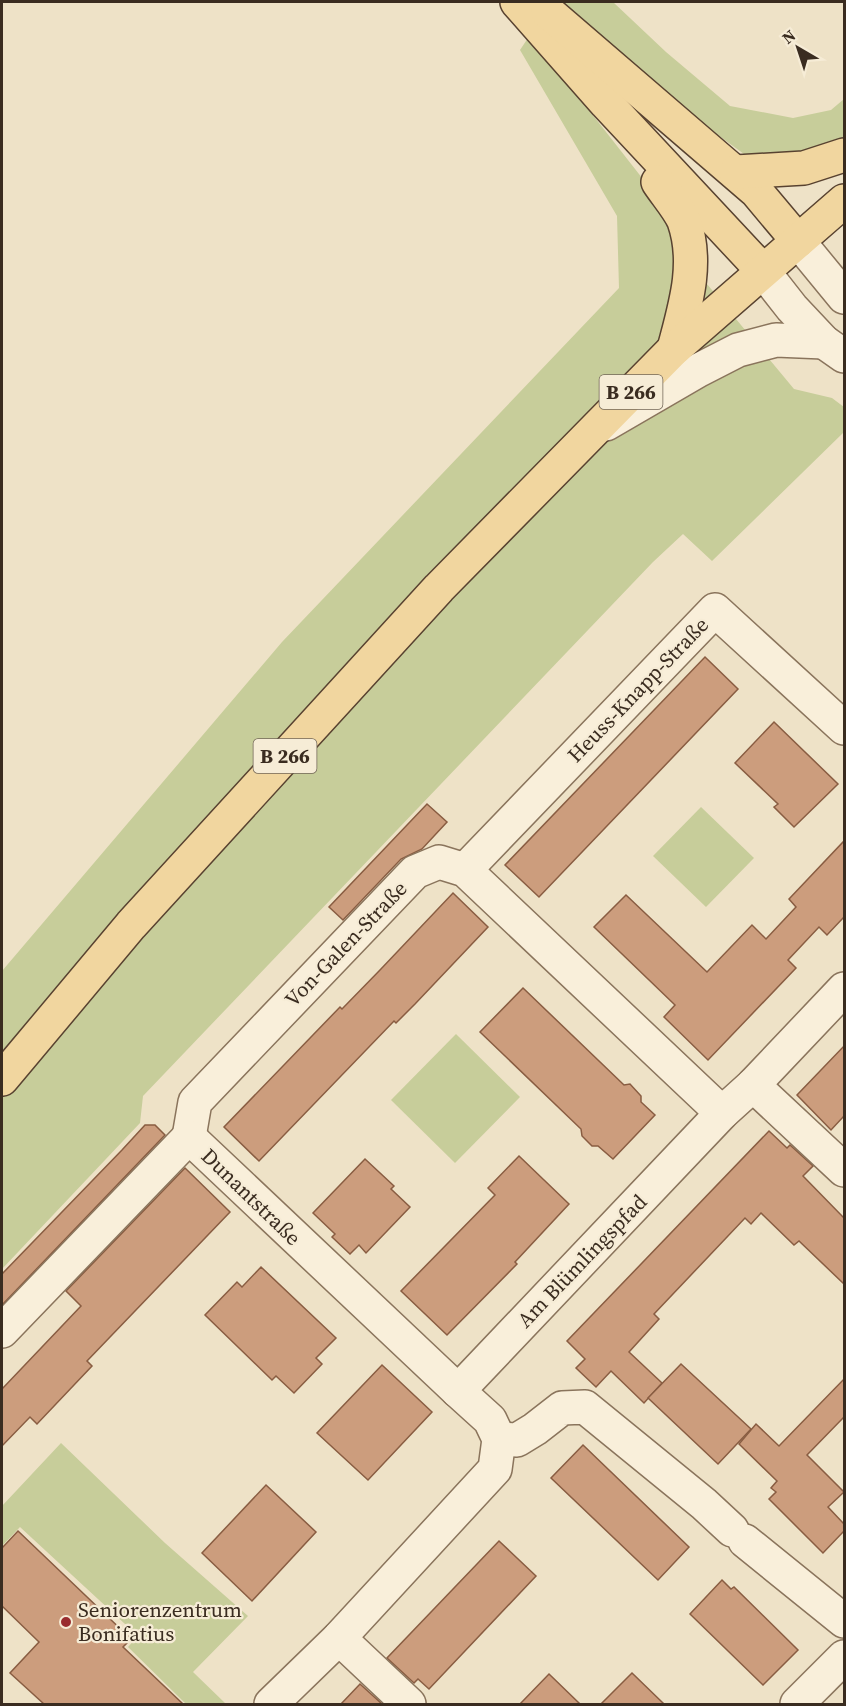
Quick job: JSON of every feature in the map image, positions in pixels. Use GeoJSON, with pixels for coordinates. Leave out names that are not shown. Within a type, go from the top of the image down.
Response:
{"type":"FeatureCollection","features":[{"type":"Feature","properties":{"kind":"main road"},"geometry":{"type":"LineString","coordinates":[[517,2],[606,102],[763,271]]}},
{"type":"Feature","properties":{"kind":"main road"},"geometry":{"type":"LineString","coordinates":[[537,2],[736,172],[756,191],[798,241]]}},
{"type":"Feature","properties":{"kind":"main road"},"geometry":{"type":"LineString","coordinates":[[606,102],[683,219],[691,255],[688,296],[674,349]]}},
{"type":"Feature","properties":{"kind":"main road"},"geometry":{"type":"LineString","coordinates":[[736,172],[804,168],[844,155]]}},
{"type":"Feature","properties":{"kind":"main road","name":"B 266"},"geometry":{"type":"LineString","coordinates":[[2,1079],[131,925],[439,588],[674,349],[844,201]]}},
{"type":"Feature","properties":{"kind":"street"},"geometry":{"type":"LineString","coordinates":[[798,241],[844,297]]}},
{"type":"Feature","properties":{"kind":"street"},"geometry":{"type":"LineString","coordinates":[[763,271],[792,308],[834,349]]}},
{"type":"Feature","properties":{"kind":"street"},"geometry":{"type":"LineString","coordinates":[[588,435],[699,370],[738,350],[776,340],[834,349]]}},
{"type":"Feature","properties":{"kind":"street","name":"Heuss-Knapp-Straße"},"geometry":{"type":"LineString","coordinates":[[465,870],[715,610],[844,728]]}},
{"type":"Feature","properties":{"kind":"street","name":"Von-Galen-Straße"},"geometry":{"type":"LineString","coordinates":[[189,1137],[195,1102],[415,872],[440,862],[465,870]]}},
{"type":"Feature","properties":{"kind":"street"},"geometry":{"type":"LineString","coordinates":[[465,870],[722,1113]]}},
{"type":"Feature","properties":{"kind":"street","name":"Am Blümlingspfad"},"geometry":{"type":"LineString","coordinates":[[458,1391],[722,1113],[753,1085],[844,989]]}},
{"type":"Feature","properties":{"kind":"street"},"geometry":{"type":"LineString","coordinates":[[753,1085],[844,1170]]}},
{"type":"Feature","properties":{"kind":"street","name":"Dunantstraße"},"geometry":{"type":"LineString","coordinates":[[2,1331],[189,1137],[458,1391]]}},
{"type":"Feature","properties":{"kind":"street"},"geometry":{"type":"LineString","coordinates":[[271,1704],[339,1638],[495,1469],[499,1440],[490,1420],[458,1391]]}},
{"type":"Feature","properties":{"kind":"street"},"geometry":{"type":"LineString","coordinates":[[499,1440],[517,1440],[562,1408],[585,1407],[844,1621]]}},
{"type":"Feature","properties":{"kind":"street"},"geometry":{"type":"LineString","coordinates":[[339,1638],[409,1704]]}},
{"type":"Feature","properties":{"kind":"street"},"geometry":{"type":"LineString","coordinates":[[797,1704],[844,1657]]}},
{"type":"Feature","properties":{"kind":"green space"},"geometry":{"type":"Polygon","coordinates":[[[553,2],[613,2],[666,52],[730,106],[793,118],[831,110],[844,99],[844,143],[794,160],[744,154],[609,56],[553,2]]]}},
{"type":"Feature","properties":{"kind":"green space"},"geometry":{"type":"Polygon","coordinates":[[[530,35],[657,197],[673,243],[794,389],[832,398],[844,407],[844,432],[712,561],[683,534],[653,562],[143,1096],[140,1123],[2,1269],[2,971],[282,642],[619,288],[617,216],[520,50],[530,35]]]}},
{"type":"Feature","properties":{"kind":"green space"},"geometry":{"type":"Polygon","coordinates":[[[701,807],[754,858],[706,907],[653,856],[701,807]]]}},
{"type":"Feature","properties":{"kind":"green space"},"geometry":{"type":"Polygon","coordinates":[[[456,1034],[520,1097],[455,1163],[391,1100],[456,1034]]]}},
{"type":"Feature","properties":{"kind":"green space"},"geometry":{"type":"Polygon","coordinates":[[[61,1443],[165,1543],[248,1616],[193,1672],[226,1704],[186,1704],[128,1647],[138,1636],[20,1527],[2,1546],[2,1506],[61,1443]]]}},
{"type":"Feature","properties":{"kind":"building"},"geometry":{"type":"Polygon","coordinates":[[[705,657],[738,689],[539,897],[505,865],[705,657]]]}},
{"type":"Feature","properties":{"kind":"building"},"geometry":{"type":"Polygon","coordinates":[[[774,722],[838,784],[794,827],[774,807],[778,804],[735,763],[774,722]]]}},
{"type":"Feature","properties":{"kind":"building"},"geometry":{"type":"Polygon","coordinates":[[[427,804],[447,822],[422,849],[401,859],[343,920],[329,907],[427,804]]]}},
{"type":"Feature","properties":{"kind":"building"},"geometry":{"type":"Polygon","coordinates":[[[844,841],[844,917],[827,935],[819,927],[788,960],[796,968],[708,1060],[664,1017],[675,1005],[594,927],[626,895],[707,972],[752,925],[766,939],[796,907],[789,899],[844,841]]]}},
{"type":"Feature","properties":{"kind":"building"},"geometry":{"type":"Polygon","coordinates":[[[453,893],[488,927],[259,1161],[224,1127],[340,1007],[342,1009],[453,893]]]}},
{"type":"Feature","properties":{"kind":"building"},"geometry":{"type":"Polygon","coordinates":[[[523,988],[624,1085],[630,1084],[641,1096],[641,1102],[655,1115],[613,1159],[598,1146],[592,1146],[582,1136],[581,1129],[480,1032],[523,988]]]}},
{"type":"Feature","properties":{"kind":"building"},"geometry":{"type":"Polygon","coordinates":[[[844,1046],[844,1116],[831,1130],[797,1095],[844,1046]]]}},
{"type":"Feature","properties":{"kind":"building"},"geometry":{"type":"Polygon","coordinates":[[[145,1125],[155,1125],[165,1135],[2,1305],[2,1274],[145,1125]]]}},
{"type":"Feature","properties":{"kind":"building"},"geometry":{"type":"Polygon","coordinates":[[[769,1131],[787,1148],[790,1145],[813,1166],[803,1176],[844,1218],[844,1284],[799,1241],[794,1245],[761,1213],[751,1224],[745,1218],[654,1314],[659,1319],[629,1352],[662,1383],[644,1403],[611,1371],[596,1387],[576,1368],[585,1359],[567,1341],[769,1131]]]}},
{"type":"Feature","properties":{"kind":"building"},"geometry":{"type":"Polygon","coordinates":[[[519,1156],[569,1204],[515,1262],[517,1264],[447,1335],[401,1291],[495,1195],[488,1188],[519,1156]]]}},
{"type":"Feature","properties":{"kind":"building"},"geometry":{"type":"Polygon","coordinates":[[[365,1159],[394,1186],[391,1189],[410,1207],[366,1253],[359,1245],[350,1254],[332,1237],[335,1234],[313,1213],[365,1159]]]}},
{"type":"Feature","properties":{"kind":"building"},"geometry":{"type":"Polygon","coordinates":[[[185,1168],[230,1212],[87,1361],[92,1366],[37,1424],[30,1417],[2,1446],[2,1389],[81,1306],[66,1291],[185,1168]]]}},
{"type":"Feature","properties":{"kind":"building"},"geometry":{"type":"Polygon","coordinates":[[[261,1267],[336,1338],[316,1358],[322,1364],[294,1393],[276,1376],[272,1380],[205,1315],[237,1282],[242,1287],[261,1267]]]}},
{"type":"Feature","properties":{"kind":"building"},"geometry":{"type":"Polygon","coordinates":[[[681,1364],[751,1429],[718,1464],[648,1398],[681,1364]]]}},
{"type":"Feature","properties":{"kind":"building"},"geometry":{"type":"Polygon","coordinates":[[[382,1365],[432,1412],[368,1480],[317,1433],[382,1365]]]}},
{"type":"Feature","properties":{"kind":"building"},"geometry":{"type":"Polygon","coordinates":[[[844,1379],[844,1417],[807,1455],[844,1492],[828,1507],[844,1524],[844,1531],[823,1553],[769,1499],[776,1492],[771,1488],[777,1481],[739,1444],[756,1424],[779,1446],[844,1379]]]}},
{"type":"Feature","properties":{"kind":"building"},"geometry":{"type":"Polygon","coordinates":[[[583,1445],[689,1547],[658,1580],[551,1478],[583,1445]]]}},
{"type":"Feature","properties":{"kind":"building"},"geometry":{"type":"Polygon","coordinates":[[[266,1485],[316,1532],[252,1601],[202,1553],[266,1485]]]}},
{"type":"Feature","properties":{"kind":"building","name":"Seniorenzentrum Bonifatius"},"geometry":{"type":"Polygon","coordinates":[[[18,1531],[131,1639],[123,1647],[183,1704],[44,1704],[10,1673],[39,1642],[2,1606],[2,1548],[18,1531]]]}},
{"type":"Feature","properties":{"kind":"building"},"geometry":{"type":"Polygon","coordinates":[[[499,1541],[536,1576],[429,1689],[418,1679],[414,1683],[387,1658],[499,1541]]]}},
{"type":"Feature","properties":{"kind":"building"},"geometry":{"type":"Polygon","coordinates":[[[722,1580],[731,1589],[734,1587],[798,1650],[763,1685],[690,1614],[722,1580]]]}},
{"type":"Feature","properties":{"kind":"building"},"geometry":{"type":"Polygon","coordinates":[[[632,1673],[664,1704],[601,1704],[632,1673]]]}},
{"type":"Feature","properties":{"kind":"building"},"geometry":{"type":"Polygon","coordinates":[[[549,1674],[580,1704],[520,1704],[549,1674]]]}},
{"type":"Feature","properties":{"kind":"building"},"geometry":{"type":"Polygon","coordinates":[[[360,1684],[382,1704],[341,1704],[360,1684]]]}},
{"type":"Feature","properties":{"kind":"place","name":"Seniorenzentrum Bonifatius"},"geometry":{"type":"Point","coordinates":[66,1622]}}]}
